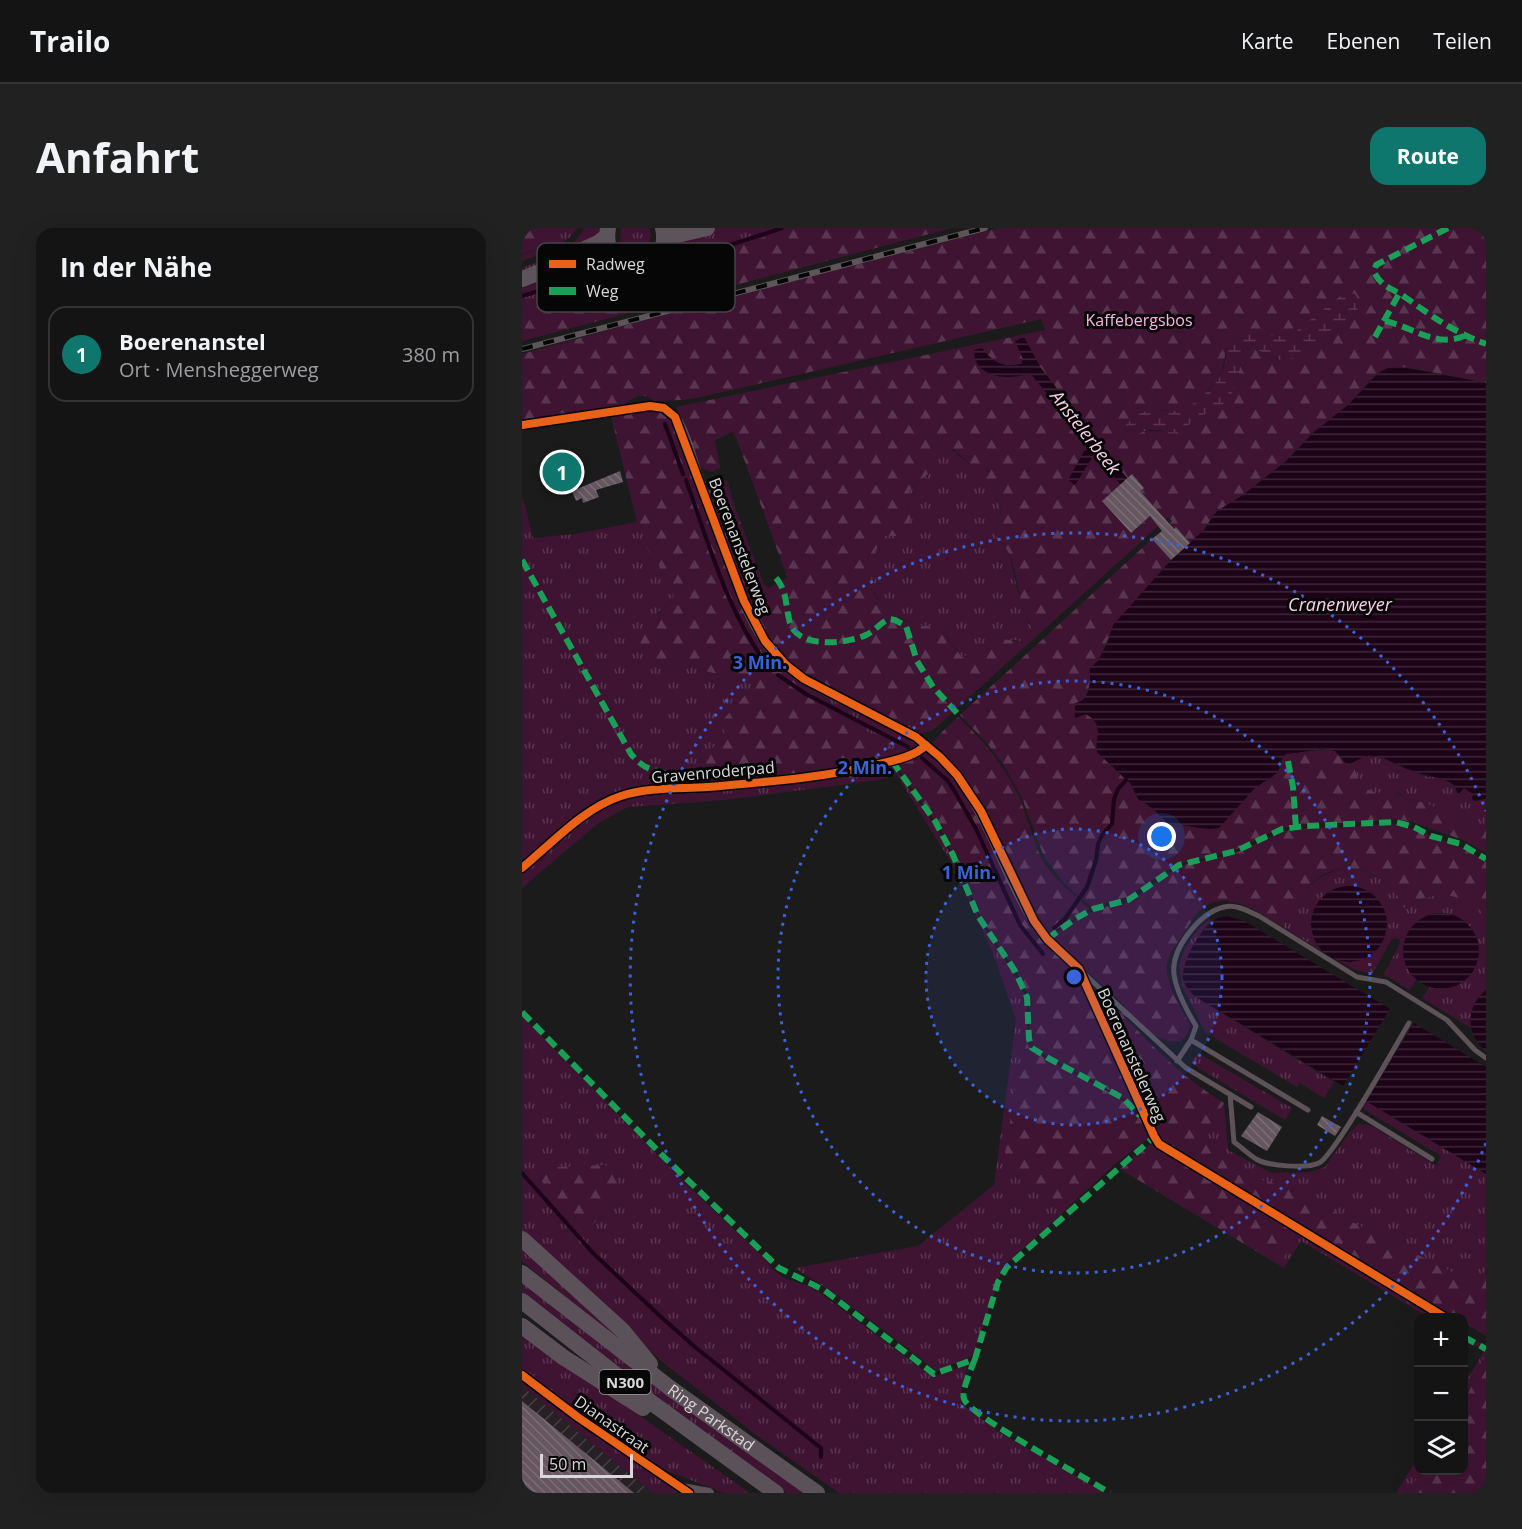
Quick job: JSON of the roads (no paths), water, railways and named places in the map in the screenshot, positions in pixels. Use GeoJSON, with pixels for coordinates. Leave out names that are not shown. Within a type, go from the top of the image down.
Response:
{"type":"FeatureCollection","features":[{"type":"Feature","properties":{"kind":"highway","name":"N300"},"geometry":{"type":"LineString","coordinates":[[522,1239],[622,1331],[670,1388]]}},
{"type":"Feature","properties":{"kind":"highway","name":"Ring Parkstad"},"geometry":{"type":"LineString","coordinates":[[522,1273],[670,1388],[817,1493]]}},
{"type":"Feature","properties":{"kind":"highway","name":"Ring Parkstad"},"geometry":{"type":"LineString","coordinates":[[522,1301],[615,1375],[776,1493]]}},
{"type":"Feature","properties":{"kind":"highway","name":"N300"},"geometry":{"type":"LineString","coordinates":[[522,1326],[598,1380],[730,1461]]}},
{"type":"Feature","properties":{"kind":"main road"},"geometry":{"type":"LineString","coordinates":[[663,233],[707,228]]}},
{"type":"Feature","properties":{"kind":"main road"},"geometry":{"type":"LineString","coordinates":[[522,279],[537,273]]}},
{"type":"Feature","properties":{"kind":"street","name":"Boerenanstelerweg"},"geometry":{"type":"LineString","coordinates":[[522,425],[657,406],[664,408],[678,421],[744,601],[765,641],[786,665],[804,679],[916,737],[940,757],[957,775],[981,811],[1034,921],[1047,939],[1078,969]]}},
{"type":"Feature","properties":{"kind":"street"},"geometry":{"type":"LineString","coordinates":[[682,1488],[709,1493]]}},
{"type":"Feature","properties":{"kind":"lane"},"geometry":{"type":"LineString","coordinates":[[1177,1061],[1191,1040],[1196,1026],[1174,975],[1175,960],[1201,919],[1212,911],[1226,907],[1242,908],[1259,916],[1357,977],[1386,982],[1447,1020],[1475,1050],[1486,1058]]}},
{"type":"Feature","properties":{"kind":"lane"},"geometry":{"type":"LineString","coordinates":[[1078,969],[1185,1068],[1251,1107]]}},
{"type":"Feature","properties":{"kind":"lane"},"geometry":{"type":"LineString","coordinates":[[1230,1094],[1234,1142],[1257,1160],[1296,1166],[1323,1161],[1339,1141],[1409,1023]]}},
{"type":"Feature","properties":{"kind":"lane"},"geometry":{"type":"LineString","coordinates":[[1191,1040],[1308,1110]]}},
{"type":"Feature","properties":{"kind":"lane"},"geometry":{"type":"LineString","coordinates":[[1356,1112],[1432,1159]]}},
{"type":"Feature","properties":{"kind":"water","name":"Anstelerbeek"},"geometry":{"type":"Polygon","coordinates":[[[1024,337],[1041,368],[1138,492],[1120,484],[1095,453],[1075,485],[1068,480],[1088,444],[1030,373],[1013,377],[995,375],[986,372],[975,360],[974,350],[982,348],[998,363],[1021,364],[1023,359],[1015,341],[1024,337]]]}},
{"type":"Feature","properties":{"kind":"water","name":"Cranenweyer"},"geometry":{"type":"Polygon","coordinates":[[[1401,367],[1486,383],[1486,799],[1474,801],[1473,794],[1464,788],[1458,795],[1453,784],[1447,781],[1410,770],[1384,758],[1366,757],[1347,765],[1335,751],[1323,749],[1286,754],[1280,762],[1279,771],[1255,788],[1219,828],[1206,829],[1168,824],[1152,808],[1138,799],[1131,784],[1097,752],[1096,722],[1086,714],[1075,718],[1075,703],[1085,698],[1089,689],[1090,668],[1098,661],[1113,625],[1171,560],[1204,530],[1217,511],[1243,495],[1285,462],[1314,432],[1349,404],[1380,372],[1388,368],[1401,367]]]}},
{"type":"Feature","properties":{"kind":"water"},"geometry":{"type":"Polygon","coordinates":[[[1349,886],[1363,889],[1376,897],[1384,910],[1387,924],[1384,938],[1376,951],[1363,959],[1349,962],[1335,959],[1322,951],[1314,938],[1311,924],[1314,910],[1322,897],[1335,889],[1349,886]]]}},
{"type":"Feature","properties":{"kind":"water"},"geometry":{"type":"Polygon","coordinates":[[[1441,913],[1455,916],[1468,924],[1476,937],[1479,951],[1476,965],[1468,978],[1455,986],[1441,989],[1427,986],[1414,978],[1406,965],[1403,951],[1406,937],[1414,924],[1427,916],[1441,913]]]}},
{"type":"Feature","properties":{"kind":"water"},"geometry":{"type":"Polygon","coordinates":[[[1228,916],[1246,922],[1390,1009],[1343,1086],[1196,997],[1188,989],[1183,978],[1183,971],[1193,946],[1209,924],[1217,918],[1228,916]]]}},
{"type":"Feature","properties":{"kind":"water"},"geometry":{"type":"Polygon","coordinates":[[[1486,990],[1486,1051],[1475,1037],[1471,1013],[1474,1004],[1486,990]]]}},
{"type":"Feature","properties":{"kind":"water"},"geometry":{"type":"Polygon","coordinates":[[[1414,1023],[1486,1067],[1486,1174],[1366,1101],[1414,1023]]]}},
{"type":"Feature","properties":{"kind":"waterway"},"geometry":{"type":"LineString","coordinates":[[735,243],[782,228]]}},
{"type":"Feature","properties":{"kind":"waterway"},"geometry":{"type":"LineString","coordinates":[[522,296],[537,292]]}},
{"type":"Feature","properties":{"kind":"waterway"},"geometry":{"type":"LineString","coordinates":[[665,424],[683,474]]}},
{"type":"Feature","properties":{"kind":"waterway"},"geometry":{"type":"LineString","coordinates":[[686,480],[730,600],[741,623],[768,666]]}},
{"type":"Feature","properties":{"kind":"waterway"},"geometry":{"type":"LineString","coordinates":[[778,675],[806,694],[908,747]]}},
{"type":"Feature","properties":{"kind":"waterway"},"geometry":{"type":"LineString","coordinates":[[922,758],[948,781],[955,792],[976,829],[1020,925],[1043,954]]}},
{"type":"Feature","properties":{"kind":"waterway"},"geometry":{"type":"LineString","coordinates":[[1054,928],[1065,919],[1087,887],[1096,860],[1098,844],[1102,835],[1112,824],[1114,799],[1118,789],[1126,780]]}},
{"type":"Feature","properties":{"kind":"waterway"},"geometry":{"type":"LineString","coordinates":[[522,1173],[593,1253],[695,1347],[821,1448],[821,1457]]}},
{"type":"Feature","properties":{"kind":"railway"},"geometry":{"type":"LineString","coordinates":[[735,293],[985,228]]}},
{"type":"Feature","properties":{"kind":"railway"},"geometry":{"type":"LineString","coordinates":[[522,349],[664,312]]}},
{"type":"Feature","properties":{"kind":"place","name":"Boerenanstel"},"geometry":{"type":"Point","coordinates":[562,472]}},
{"type":"Feature","properties":{"kind":"park label","name":"Kaffebergsbos"},"geometry":{"type":"Point","coordinates":[1139,320]}}]}
